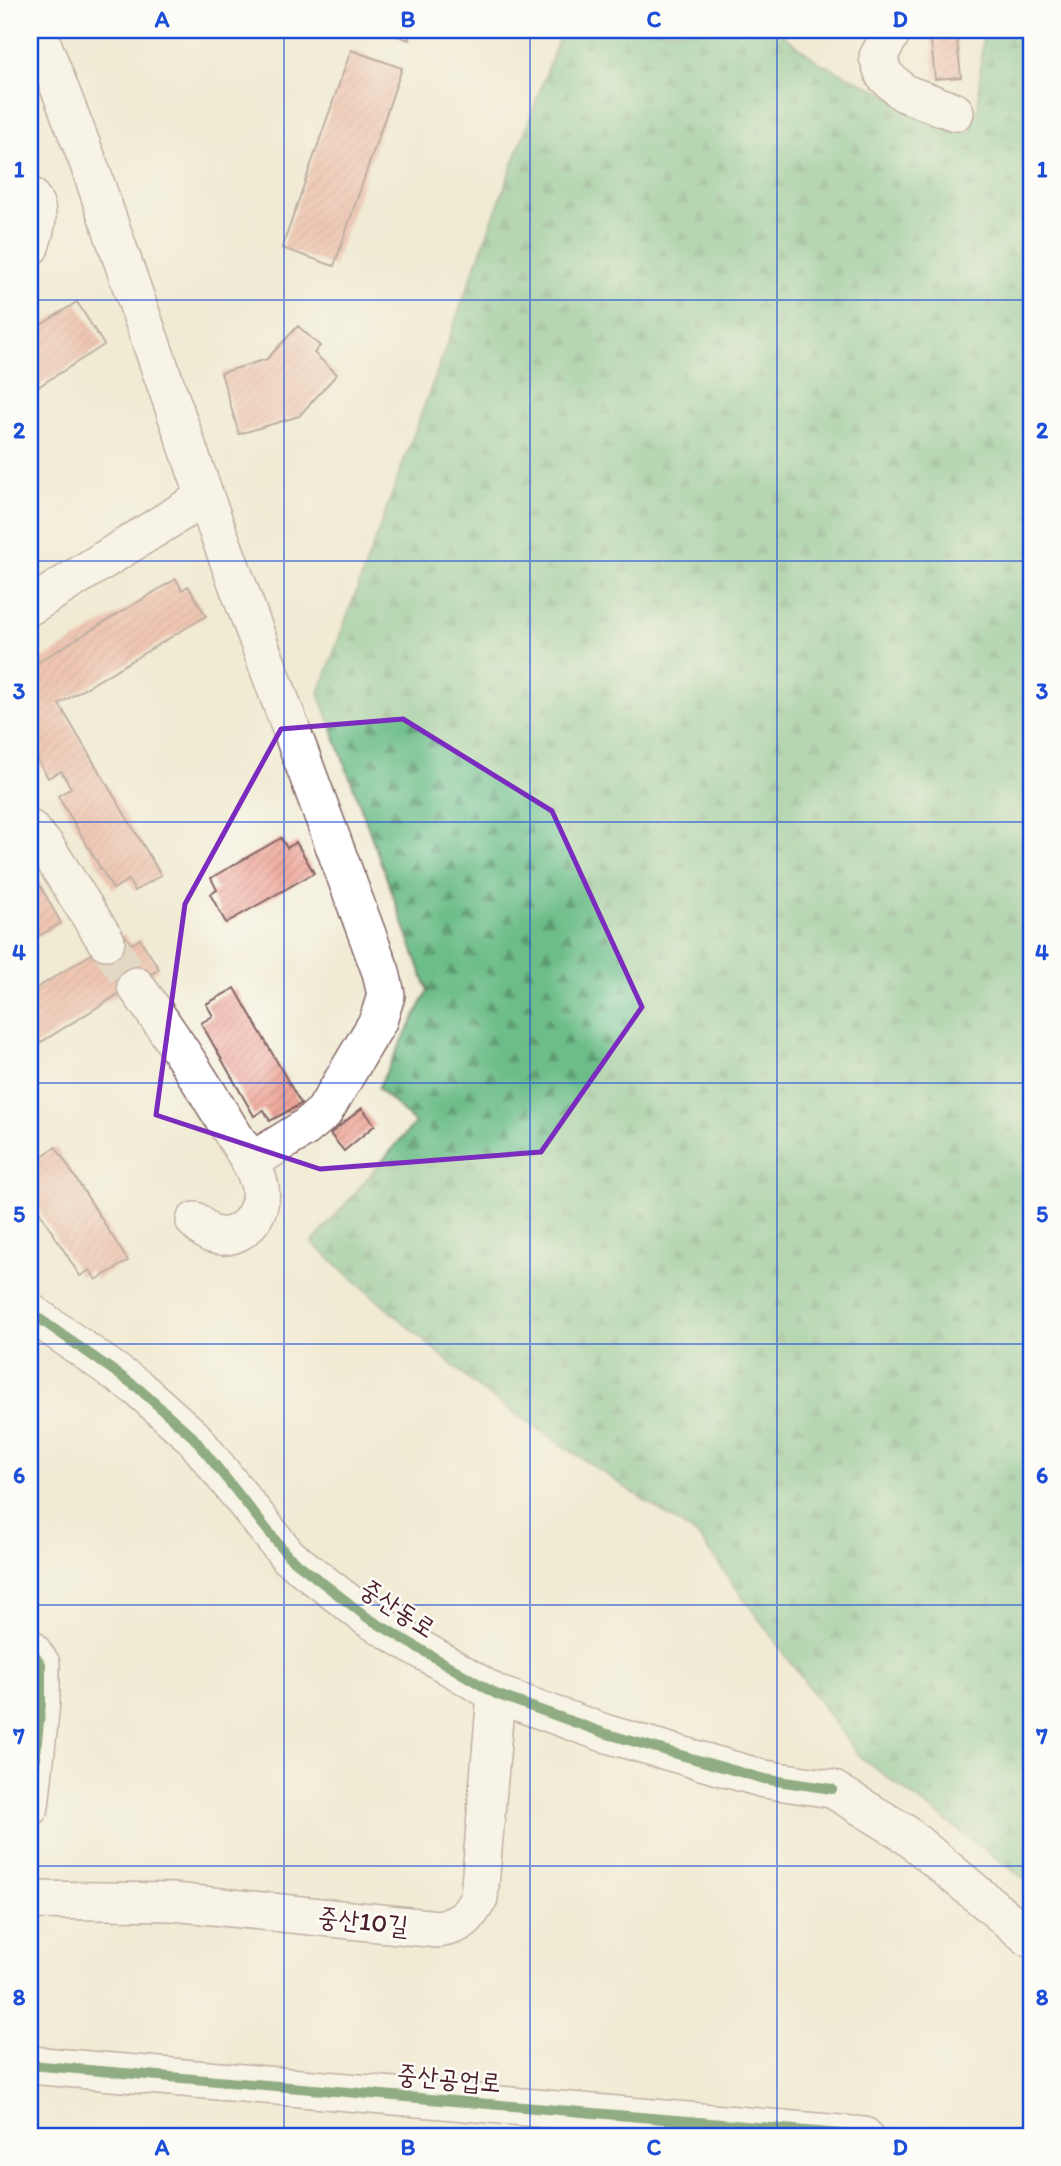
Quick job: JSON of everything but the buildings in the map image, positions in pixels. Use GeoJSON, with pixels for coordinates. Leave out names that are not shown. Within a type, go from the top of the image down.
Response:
{"type":"FeatureCollection","features":[{"type":"Feature","properties":{"kind":"street"},"geometry":{"type":"LineString","coordinates":[[37,30],[86,159],[205,497],[381,972],[386,995],[377,1021],[324,1112],[305,1128],[250,1162]]}},
{"type":"Feature","properties":{"kind":"street"},"geometry":{"type":"LineString","coordinates":[[893,30],[878,57],[884,75],[904,93],[955,112]]}},
{"type":"Feature","properties":{"kind":"street"},"geometry":{"type":"LineString","coordinates":[[30,196],[34,200],[38,221],[30,247]]}},
{"type":"Feature","properties":{"kind":"street"},"geometry":{"type":"LineString","coordinates":[[30,606],[205,497]]}},
{"type":"Feature","properties":{"kind":"street"},"geometry":{"type":"LineString","coordinates":[[30,829],[46,848],[106,941]]}},
{"type":"Feature","properties":{"kind":"street"},"geometry":{"type":"LineString","coordinates":[[136,986],[184,1053],[250,1162],[260,1185],[258,1210],[243,1230],[223,1237],[208,1234],[195,1221]]}},
{"type":"Feature","properties":{"kind":"street","name":"중산동로"},"geometry":{"type":"LineString","coordinates":[[30,1312],[138,1388],[193,1437],[288,1556],[368,1618],[496,1694],[604,1733],[764,1779],[832,1788],[903,1832],[1031,1939]]}},
{"type":"Feature","properties":{"kind":"street"},"geometry":{"type":"LineString","coordinates":[[30,1648],[41,1664],[41,1703],[30,1807]]}},
{"type":"Feature","properties":{"kind":"street","name":"중산10길"},"geometry":{"type":"LineString","coordinates":[[30,1900],[173,1902],[438,1929],[456,1926],[469,1915],[479,1898],[496,1694]]}},
{"type":"Feature","properties":{"kind":"street","name":"중산공업로"},"geometry":{"type":"LineString","coordinates":[[30,2065],[864,2136]]}},
{"type":"Feature","properties":{"kind":"highlighted area"},"geometry":{"type":"Polygon","coordinates":[[[403,719],[552,811],[642,1007],[541,1152],[320,1169],[156,1115],[185,904],[281,729],[403,719]]]}},
{"type":"Feature","properties":{"kind":"green space"},"geometry":{"type":"Polygon","coordinates":[[[571,30],[776,30],[820,63],[969,133],[978,109],[983,30],[1031,30],[1031,1884],[859,1756],[699,1537],[482,1391],[312,1243],[415,1123],[378,1088],[428,991],[319,693],[558,41],[571,30]]]}},
{"type":"Feature","properties":{"kind":"tunnel"},"geometry":{"type":"LineString","coordinates":[[106,941],[136,986]]}},
{"type":"Feature","properties":{"kind":"cycle path"},"geometry":{"type":"LineString","coordinates":[[30,1312],[138,1388],[193,1437],[288,1556],[368,1618],[496,1694],[604,1733],[764,1779],[832,1789]]}},
{"type":"Feature","properties":{"kind":"cycle path"},"geometry":{"type":"LineString","coordinates":[[30,1648],[41,1664],[41,1703],[30,1807]]}},
{"type":"Feature","properties":{"kind":"cycle path"},"geometry":{"type":"LineString","coordinates":[[30,2065],[864,2136]]}}]}
